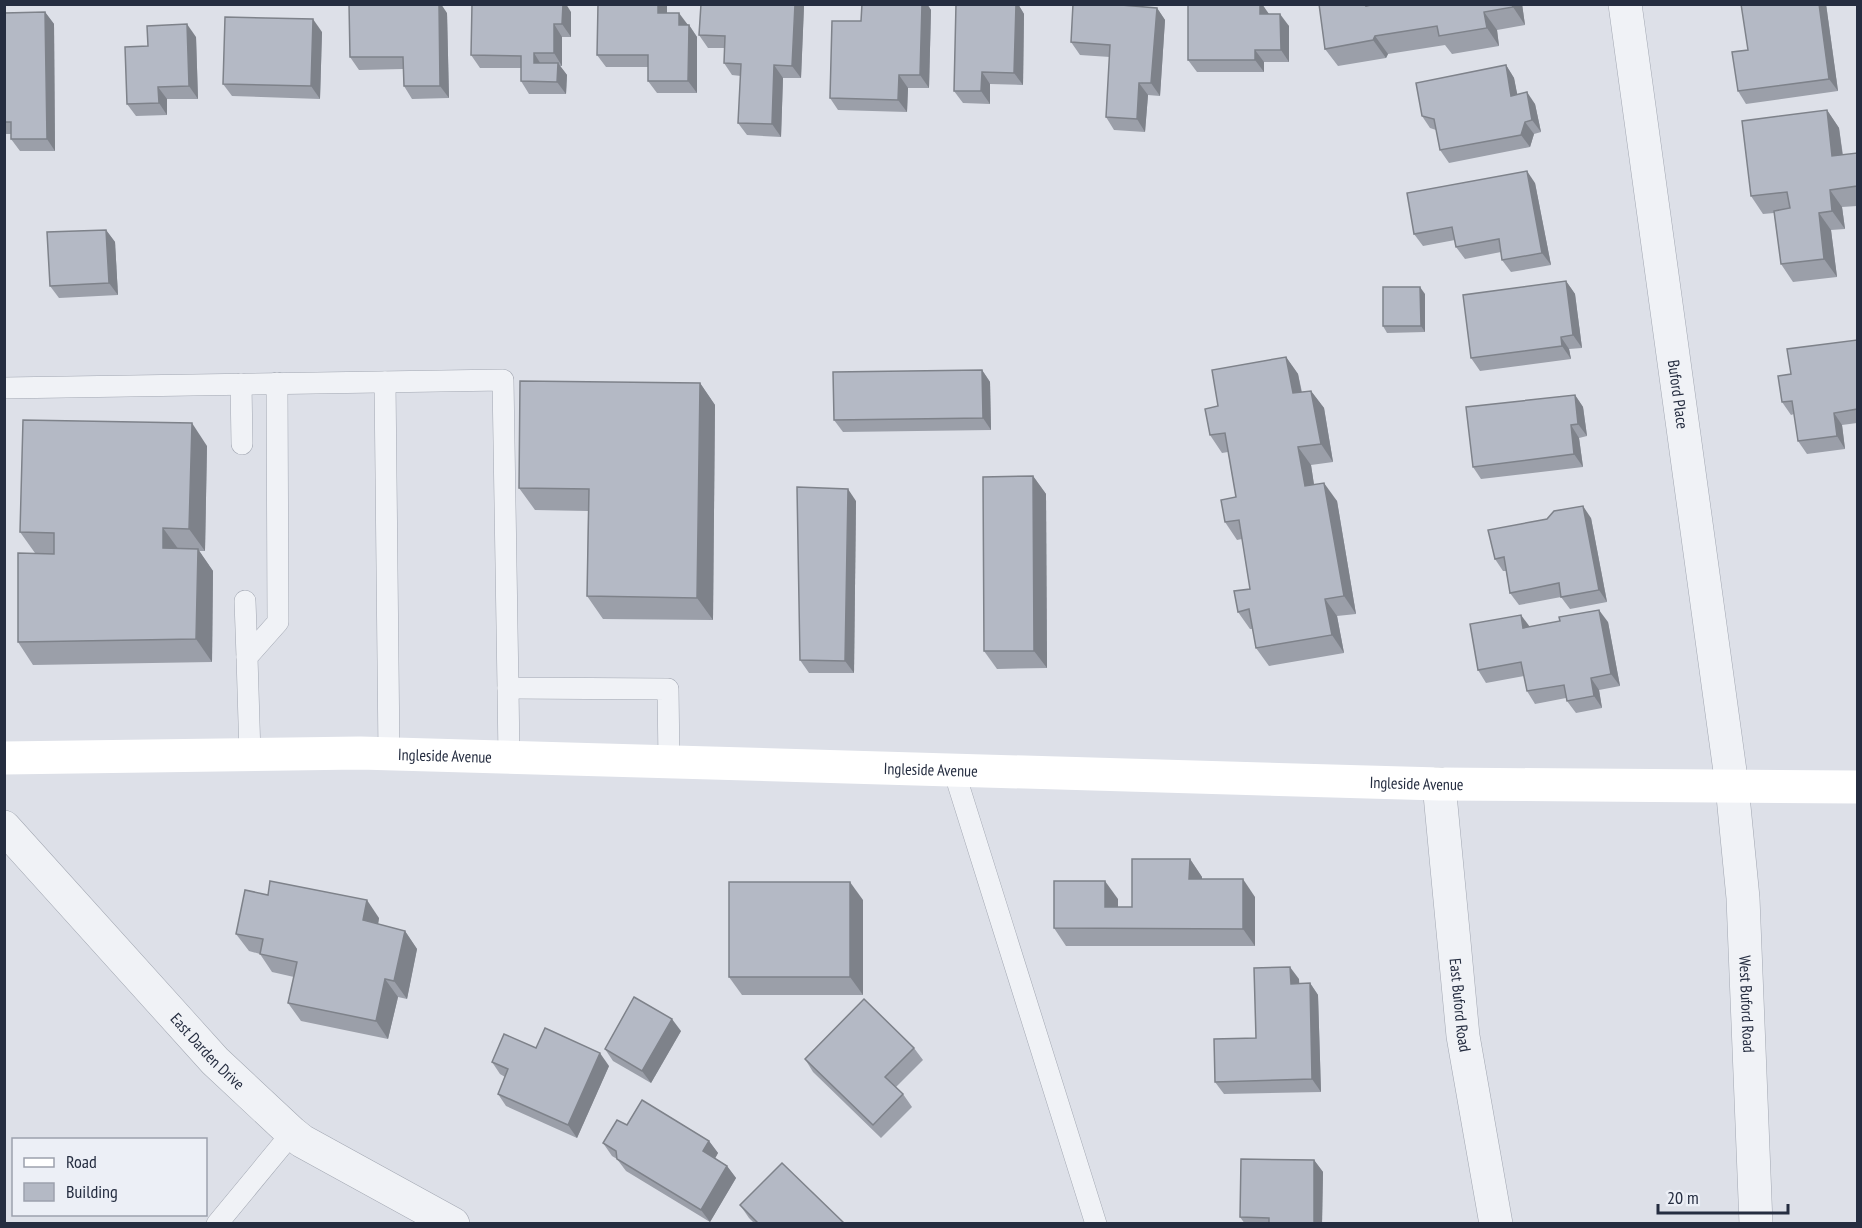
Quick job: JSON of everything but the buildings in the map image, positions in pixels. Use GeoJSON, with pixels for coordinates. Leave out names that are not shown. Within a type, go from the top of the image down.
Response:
{"type":"FeatureCollection","features":[{"type":"Feature","properties":{"kind":"street","name":"Buford Place"},"geometry":{"type":"LineString","coordinates":[[1625,4],[1732,786]]}},
{"type":"Feature","properties":{"kind":"street","name":"Ingleside Avenue"},"geometry":{"type":"LineString","coordinates":[[4,758],[389,754],[1439,784],[1857,787]]}},
{"type":"Feature","properties":{"kind":"street","name":"East Buford Road"},"geometry":{"type":"LineString","coordinates":[[1439,784],[1463,1036],[1496,1224]]}},
{"type":"Feature","properties":{"kind":"street","name":"West Buford Road"},"geometry":{"type":"LineString","coordinates":[[1732,786],[1743,898],[1756,1224]]}},
{"type":"Feature","properties":{"kind":"street","name":"East Darden Drive"},"geometry":{"type":"LineString","coordinates":[[4,827],[215,1062],[292,1133],[302,1141],[453,1224]]}},
{"type":"Feature","properties":{"kind":"lane"},"geometry":{"type":"LineString","coordinates":[[4,388],[503,380],[509,758]]}},
{"type":"Feature","properties":{"kind":"lane"},"geometry":{"type":"LineString","coordinates":[[385,382],[389,754]]}},
{"type":"Feature","properties":{"kind":"lane"},"geometry":{"type":"LineString","coordinates":[[248,657],[278,622],[277,383]]}},
{"type":"Feature","properties":{"kind":"lane"},"geometry":{"type":"LineString","coordinates":[[241,384],[242,444]]}},
{"type":"Feature","properties":{"kind":"lane"},"geometry":{"type":"LineString","coordinates":[[245,601],[250,755]]}},
{"type":"Feature","properties":{"kind":"lane"},"geometry":{"type":"LineString","coordinates":[[508,688],[668,689],[669,762]]}},
{"type":"Feature","properties":{"kind":"lane"},"geometry":{"type":"LineString","coordinates":[[954,771],[1096,1224]]}},
{"type":"Feature","properties":{"kind":"lane"},"geometry":{"type":"LineString","coordinates":[[218,1224],[292,1133]]}}]}
